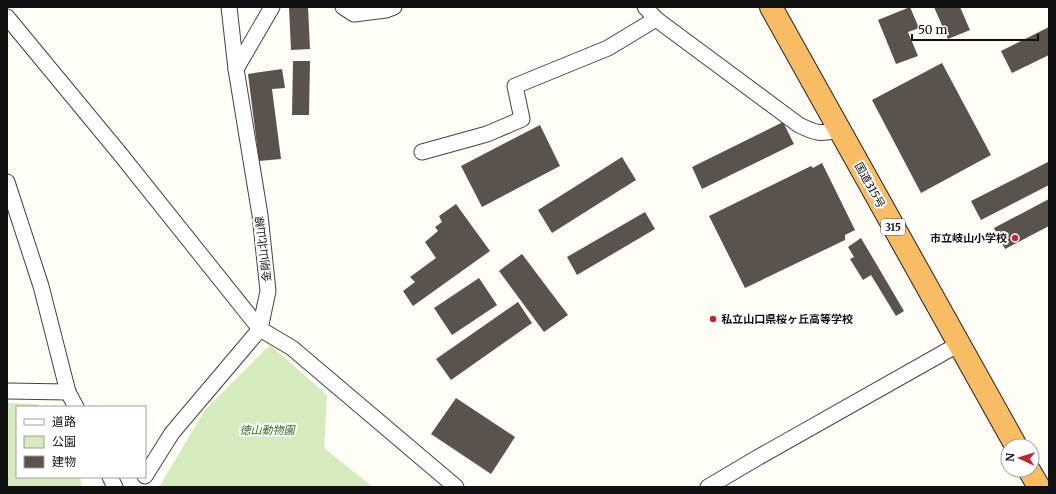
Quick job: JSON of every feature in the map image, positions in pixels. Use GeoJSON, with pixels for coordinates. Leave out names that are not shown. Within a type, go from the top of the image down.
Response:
{"type":"FeatureCollection","features":[{"type":"Feature","properties":{"kind":"highway","name":"国道315号"},"geometry":{"type":"LineString","coordinates":[[771,7],[1012,438]]}},
{"type":"Feature","properties":{"kind":"highway"},"geometry":{"type":"LineString","coordinates":[[1034,478],[1039,487]]}},
{"type":"Feature","properties":{"kind":"street","name":"金剛山北山線"},"geometry":{"type":"LineString","coordinates":[[146,474],[172,433],[260,329],[268,291],[260,215],[236,69],[230,7]]}},
{"type":"Feature","properties":{"kind":"street"},"geometry":{"type":"LineString","coordinates":[[236,69],[272,7]]}},
{"type":"Feature","properties":{"kind":"street"},"geometry":{"type":"LineString","coordinates":[[343,7],[354,14],[386,10],[394,7]]}},
{"type":"Feature","properties":{"kind":"street"},"geometry":{"type":"LineString","coordinates":[[645,7],[656,19],[799,125],[822,134],[840,130]]}},
{"type":"Feature","properties":{"kind":"street"},"geometry":{"type":"LineString","coordinates":[[7,17],[121,155],[260,329],[292,348],[456,487]]}},
{"type":"Feature","properties":{"kind":"street"},"geometry":{"type":"LineString","coordinates":[[422,152],[487,134],[522,119],[516,86],[608,48],[656,19]]}},
{"type":"Feature","properties":{"kind":"street"},"geometry":{"type":"LineString","coordinates":[[7,182],[41,286],[68,392],[75,406]]}},
{"type":"Feature","properties":{"kind":"street"},"geometry":{"type":"LineString","coordinates":[[708,487],[763,454],[959,344]]}},
{"type":"Feature","properties":{"kind":"street"},"geometry":{"type":"LineString","coordinates":[[7,391],[68,392]]}},
{"type":"Feature","properties":{"kind":"street"},"geometry":{"type":"LineString","coordinates":[[110,478],[115,487]]}},
{"type":"Feature","properties":{"kind":"street","name":"金剛山北山線"},"geometry":{"type":"LineString","coordinates":[[139,487],[144,478]]}},
{"type":"Feature","properties":{"kind":"green space","name":"徳山動物園"},"geometry":{"type":"Polygon","coordinates":[[[270,345],[327,395],[324,448],[373,487],[159,487],[205,410],[270,345]]]}},
{"type":"Feature","properties":{"kind":"green space"},"geometry":{"type":"Polygon","coordinates":[[[7,403],[37,404],[39,406],[16,406],[16,478],[80,478],[82,487],[7,487],[7,403]]]}},
{"type":"Feature","properties":{"kind":"building"},"geometry":{"type":"Polygon","coordinates":[[[289,7],[308,7],[310,49],[291,50],[289,7]]]}},
{"type":"Feature","properties":{"kind":"building"},"geometry":{"type":"Polygon","coordinates":[[[910,7],[919,28],[908,32],[918,56],[896,64],[878,20],[910,7]]]}},
{"type":"Feature","properties":{"kind":"building"},"geometry":{"type":"Polygon","coordinates":[[[934,7],[960,7],[970,30],[948,39],[934,7]]]}},
{"type":"Feature","properties":{"kind":"building"},"geometry":{"type":"Polygon","coordinates":[[[1049,27],[1049,55],[1012,73],[1001,51],[1049,27]]]}},
{"type":"Feature","properties":{"kind":"building"},"geometry":{"type":"Polygon","coordinates":[[[293,61],[310,61],[309,115],[292,115],[293,61]]]}},
{"type":"Feature","properties":{"kind":"building"},"geometry":{"type":"Polygon","coordinates":[[[942,63],[991,155],[921,193],[872,100],[942,63]]]}},
{"type":"Feature","properties":{"kind":"building"},"geometry":{"type":"Polygon","coordinates":[[[282,69],[285,88],[272,89],[281,159],[259,161],[248,74],[282,69]]]}},
{"type":"Feature","properties":{"kind":"building"},"geometry":{"type":"Polygon","coordinates":[[[783,122],[794,144],[702,189],[692,167],[783,122]]]}},
{"type":"Feature","properties":{"kind":"building"},"geometry":{"type":"Polygon","coordinates":[[[540,125],[560,166],[482,207],[461,166],[540,125]]]}},
{"type":"Feature","properties":{"kind":"building"},"geometry":{"type":"Polygon","coordinates":[[[622,157],[636,180],[552,233],[538,210],[622,157]]]}},
{"type":"Feature","properties":{"kind":"building"},"geometry":{"type":"Polygon","coordinates":[[[1048,162],[1049,185],[981,220],[971,201],[1048,162]]]}},
{"type":"Feature","properties":{"kind":"building"},"geometry":{"type":"Polygon","coordinates":[[[822,163],[855,230],[845,235],[845,240],[745,288],[709,216],[811,166],[813,168],[822,163]]]}},
{"type":"Feature","properties":{"kind":"building"},"geometry":{"type":"Polygon","coordinates":[[[1049,199],[1049,226],[1005,249],[994,228],[1049,199]]]}},
{"type":"Feature","properties":{"kind":"building"},"geometry":{"type":"Polygon","coordinates":[[[456,204],[490,251],[413,306],[403,291],[415,282],[410,277],[436,258],[425,242],[438,231],[435,227],[442,222],[439,216],[456,204]]]}},
{"type":"Feature","properties":{"kind":"building"},"geometry":{"type":"Polygon","coordinates":[[[645,212],[655,229],[577,275],[567,257],[645,212]]]}},
{"type":"Feature","properties":{"kind":"building"},"geometry":{"type":"Polygon","coordinates":[[[861,238],[904,311],[896,316],[871,275],[863,280],[850,259],[854,257],[848,247],[861,238]]]}},
{"type":"Feature","properties":{"kind":"building"},"geometry":{"type":"Polygon","coordinates":[[[522,254],[568,315],[544,332],[499,271],[522,254]]]}},
{"type":"Feature","properties":{"kind":"building"},"geometry":{"type":"Polygon","coordinates":[[[479,278],[497,305],[452,335],[434,308],[479,278]]]}},
{"type":"Feature","properties":{"kind":"building"},"geometry":{"type":"Polygon","coordinates":[[[518,302],[532,323],[451,380],[436,359],[518,302]]]}},
{"type":"Feature","properties":{"kind":"building"},"geometry":{"type":"Polygon","coordinates":[[[456,398],[515,437],[491,474],[431,434],[456,398]]]}},
{"type":"Feature","properties":{"kind":"place","name":"市立岐山小学校"},"geometry":{"type":"Point","coordinates":[1015,238]}},
{"type":"Feature","properties":{"kind":"place","name":"私立山口県桜ヶ丘高等学校"},"geometry":{"type":"Point","coordinates":[713,319]}}]}
